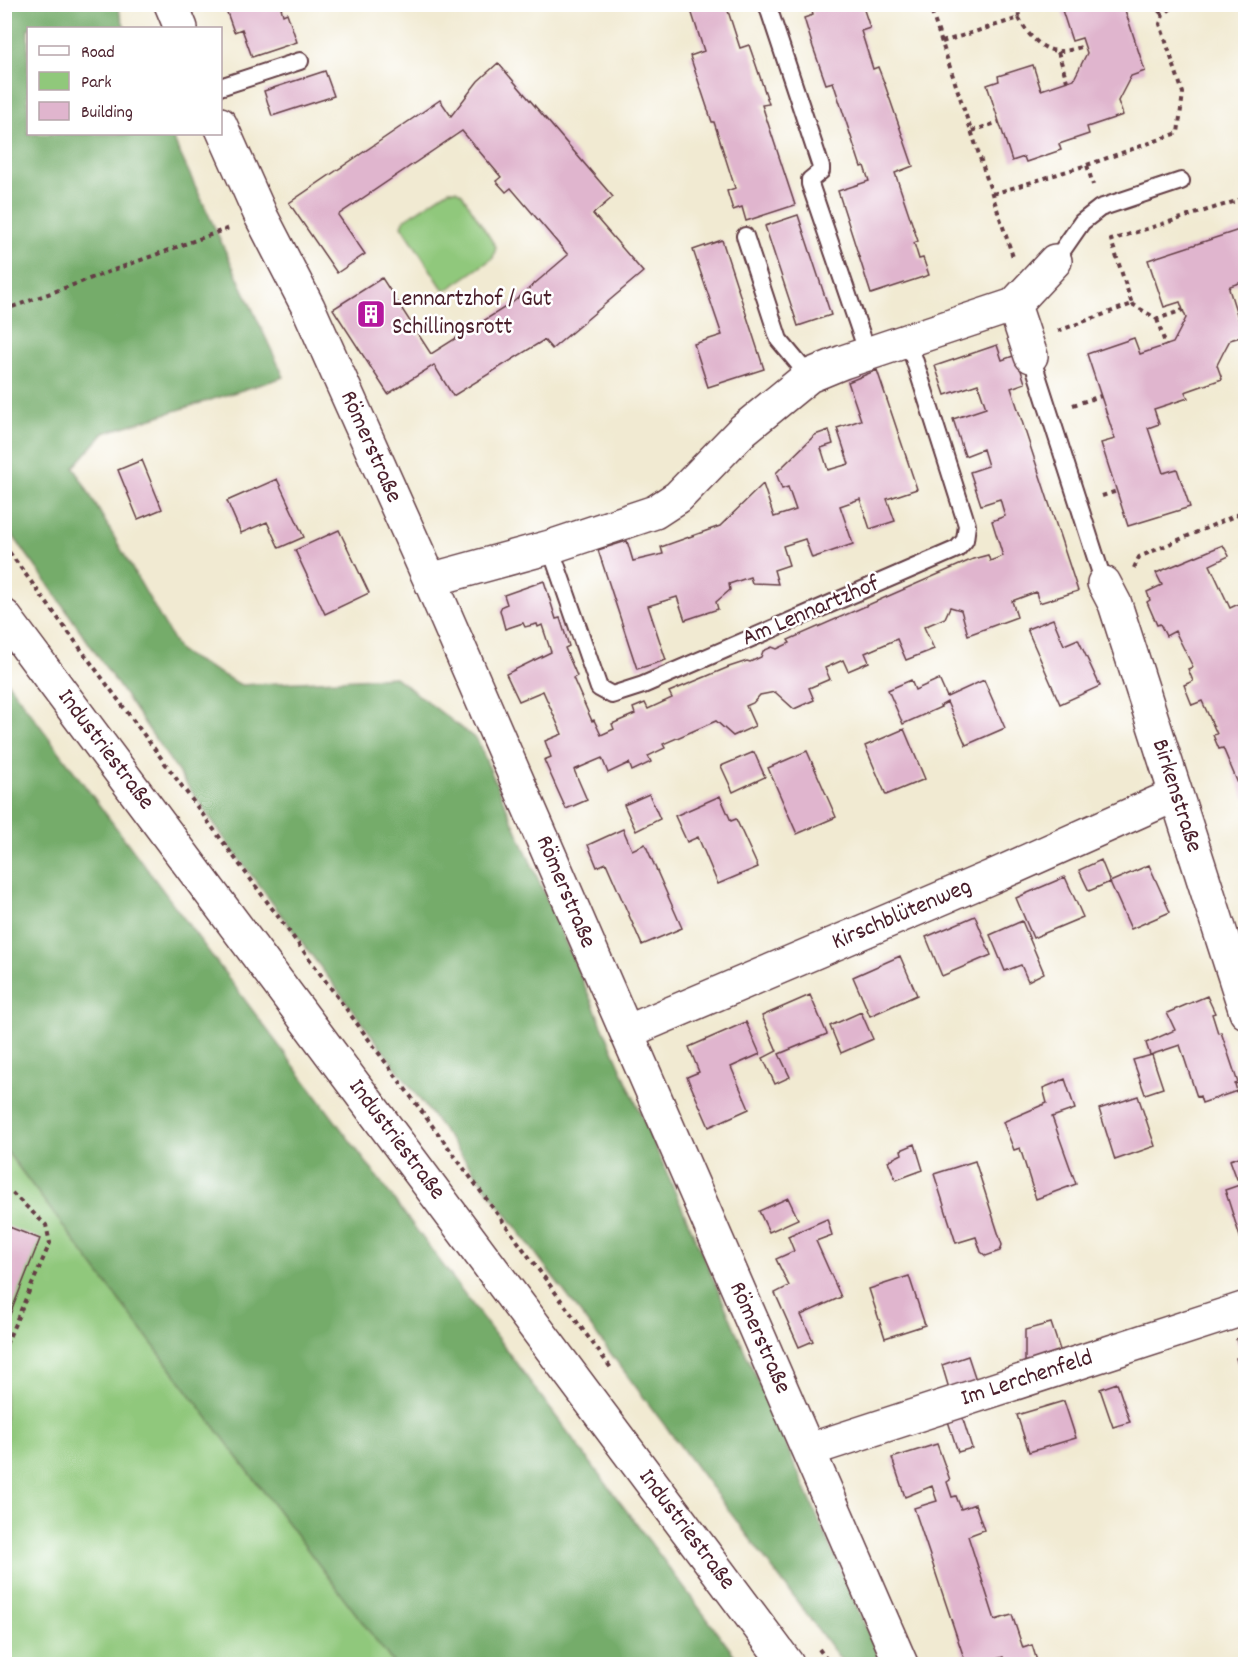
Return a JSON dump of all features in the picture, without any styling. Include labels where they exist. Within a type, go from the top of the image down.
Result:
[{"type":"street","points":[[171,4],[181,27]]},
{"type":"street","name":"Römerstraße","points":[[222,128],[261,216],[308,308],[430,580],[901,1665]]},
{"type":"street","points":[[430,580],[550,547],[655,512],[678,497],[743,430],[809,376],[1019,300],[1055,261]]},
{"type":"street","points":[[1019,300],[1029,349]]},
{"type":"street","name":"Birkenstraße","points":[[1110,593],[1245,1012]]},
{"type":"street","name":"Industriestraße","points":[[4,616],[786,1665]]},
{"type":"street","name":"Kirschblütenweg","points":[[627,1032],[996,875],[1175,795]]},
{"type":"street","name":"Im Lerchenfeld","points":[[809,1450],[1245,1308]]},
{"type":"lane","points":[[769,10],[821,167],[821,171],[810,180],[810,184],[868,354]]},
{"type":"lane","points":[[222,86],[300,61]]},
{"type":"lane","points":[[1055,261],[1082,222],[1100,208],[1181,181]]},
{"type":"lane","points":[[745,236],[779,339],[809,376]]},
{"type":"lane","name":"Am Lennartzhof","points":[[550,547],[599,688],[612,695],[643,685],[957,549],[965,540],[967,525],[908,340]]},
{"type":"lane","points":[[1029,349],[1110,593]]},
{"type":"path","points":[[929,4],[993,194],[1019,300]]},
{"type":"path","points":[[1018,4],[1019,18],[1030,36],[1058,52],[1084,46]]},
{"type":"path","points":[[1152,4],[1163,15]]},
{"type":"path","points":[[993,194],[1087,165],[1178,133],[1183,93],[1160,24],[1163,15],[1177,4]]},
{"type":"path","points":[[942,42],[1019,18]]},
{"type":"path","points":[[1058,52],[1067,81]]},
{"type":"path","points":[[972,131],[999,122]]},
{"type":"path","points":[[1087,165],[1132,304],[1157,319],[1166,346]]},
{"type":"path","points":[[1111,240],[1245,198]]},
{"type":"path","points":[[4,310],[261,216]]},
{"type":"path","points":[[1029,349],[1132,304]]},
{"type":"path","points":[[1157,319],[1183,310]]},
{"type":"path","points":[[1110,593],[1139,557],[1245,511]]},
{"type":"path","points":[[4,545],[617,1375]]},
{"type":"path","points":[[4,1189],[46,1225],[50,1243],[4,1349]]},
{"type":"path","points":[[816,1645],[830,1665]]},
{"type":"green space","points":[[5,4],[117,5],[125,27],[27,27],[27,135],[171,135],[284,377],[104,433],[74,467],[180,652],[241,685],[395,677],[477,740],[882,1664],[844,1664],[228,844],[5,525]]},
{"type":"green space","points":[[449,190],[456,190],[462,194],[496,247],[493,258],[448,289],[443,289],[402,226],[405,219]]},
{"type":"green space","points":[[5,679],[741,1664],[394,1664],[5,1149]]},
{"type":"green space","points":[[5,1149],[394,1664],[5,1664]]},
{"type":"building","points":[[224,4],[280,4],[283,15],[287,13],[297,42],[252,57],[242,29],[234,32]]},
{"type":"building","points":[[689,4],[742,4],[742,7],[728,11],[740,48],[749,45],[756,65],[769,104],[762,105],[795,205],[746,221],[742,207],[733,210],[727,191],[735,188],[690,56],[704,51]]},
{"type":"building","points":[[810,4],[862,4],[870,28],[861,31],[873,69],[878,67],[885,85],[913,166],[895,173],[918,241],[914,243],[919,259],[923,258],[929,275],[871,294],[838,191],[869,181],[864,166],[861,167],[833,82],[826,84],[813,47],[804,18],[813,15]]},
{"type":"building","points":[[1060,4],[1123,4],[1145,71],[1131,76],[1118,101],[1123,115],[1087,127],[1089,134],[1059,144],[1061,150],[1026,162],[1024,157],[1012,161],[987,85],[999,81],[998,76],[1033,65],[1041,90],[1074,79],[1087,53],[1082,38],[1072,41]]},
{"type":"building","points":[[498,63],[613,197],[593,214],[643,272],[552,349],[544,340],[453,396],[434,365],[388,394],[333,309],[382,278],[431,354],[512,303],[568,255],[511,188],[506,192],[496,181],[501,177],[462,131],[338,215],[365,254],[337,273],[289,203],[440,100],[451,116],[478,81]]},
{"type":"building","points":[[325,71],[334,96],[272,116],[264,91]]},
{"type":"building","points":[[798,215],[831,315],[798,326],[765,226]]},
{"type":"building","points":[[1245,228],[1245,281],[1230,286],[1229,289],[1244,336],[1230,340],[1223,353],[1217,365],[1222,379],[1185,392],[1188,398],[1154,409],[1159,424],[1148,428],[1163,473],[1177,469],[1190,507],[1128,526],[1101,443],[1115,439],[1087,354],[1134,338],[1140,354],[1173,343],[1186,318],[1180,302],[1164,307],[1148,260]]},
{"type":"building","points":[[722,240],[764,369],[708,387],[694,344],[722,335],[693,250]]},
{"type":"building","points":[[997,345],[1002,360],[1016,355],[1025,383],[1011,388],[1078,591],[1039,603],[1036,592],[1012,601],[1017,617],[968,635],[961,610],[950,607],[945,618],[924,627],[934,649],[906,660],[897,639],[865,653],[869,662],[848,671],[843,660],[825,668],[830,679],[809,688],[814,700],[794,709],[775,692],[760,695],[753,703],[746,706],[755,726],[733,736],[716,721],[663,744],[665,748],[648,756],[651,762],[632,771],[629,763],[608,773],[602,758],[574,770],[587,800],[566,809],[544,760],[551,757],[545,741],[562,734],[543,691],[519,701],[506,674],[551,652],[542,625],[525,627],[523,623],[505,629],[500,610],[507,604],[504,595],[544,581],[556,619],[560,618],[569,646],[565,648],[577,676],[573,678],[592,721],[594,720],[601,735],[614,729],[612,724],[635,714],[633,708],[645,703],[648,709],[672,698],[669,692],[729,667],[750,662],[761,657],[763,651],[772,647],[777,649],[790,643],[788,640],[973,559],[988,555],[990,561],[1003,556],[992,521],[1005,516],[1000,499],[981,505],[970,472],[988,466],[983,449],[965,456],[953,419],[986,408],[978,384],[945,395],[935,366]]},
{"type":"building","points":[[877,370],[917,489],[887,499],[895,521],[870,529],[860,499],[840,506],[853,544],[812,558],[805,539],[783,546],[789,565],[774,570],[778,584],[752,583],[750,577],[729,584],[730,590],[716,602],[718,609],[685,620],[677,597],[648,606],[666,660],[637,669],[598,550],[627,541],[633,561],[663,554],[661,547],[720,526],[763,484],[774,517],[796,510],[788,487],[782,489],[776,473],[815,435],[829,430],[833,444],[821,448],[828,470],[849,464],[837,428],[861,420],[848,382]]},
{"type":"building","points":[[142,460],[162,509],[138,519],[118,470]]},
{"type":"building","points":[[277,479],[304,537],[279,548],[267,522],[241,533],[227,501]]},
{"type":"building","points":[[339,530],[369,593],[325,614],[295,550]]},
{"type":"building","points":[[1223,545],[1229,556],[1210,565],[1230,608],[1245,601],[1245,644],[1243,645],[1245,686],[1243,687],[1245,694],[1245,800],[1223,748],[1219,749],[1213,735],[1217,734],[1202,701],[1192,705],[1184,685],[1193,681],[1188,669],[1193,667],[1175,631],[1166,636],[1160,624],[1157,625],[1147,602],[1150,600],[1147,592],[1162,585],[1156,573]]},
{"type":"building","points":[[1053,619],[1064,645],[1078,639],[1100,686],[1060,704],[1027,629]]},
{"type":"building","points":[[939,679],[947,697],[984,680],[1005,728],[966,745],[947,702],[903,724],[888,690],[911,680],[915,690]]},
{"type":"building","points":[[904,729],[925,779],[886,795],[865,746]]},
{"type":"building","points":[[807,751],[836,817],[797,834],[768,768]]},
{"type":"building","points":[[754,752],[765,777],[733,792],[721,766]]},
{"type":"building","points":[[649,794],[660,819],[636,831],[624,805]]},
{"type":"building","points":[[720,796],[731,821],[736,819],[758,867],[718,884],[698,837],[687,842],[675,816]]},
{"type":"building","points":[[623,829],[632,850],[645,844],[682,928],[642,945],[606,863],[597,867],[588,845]]},
{"type":"building","points":[[1101,860],[1110,882],[1089,891],[1079,870]]},
{"type":"building","points":[[1149,865],[1170,912],[1131,929],[1110,882]]},
{"type":"building","points":[[1065,877],[1083,917],[1033,938],[1016,898]]},
{"type":"building","points":[[975,916],[991,955],[942,976],[926,937]]},
{"type":"building","points":[[1022,921],[1044,973],[1028,981],[1021,965],[1005,971],[990,935]]},
{"type":"building","points":[[900,956],[917,995],[870,1016],[853,977]]},
{"type":"building","points":[[810,995],[827,1034],[779,1054],[790,1077],[775,1084],[763,1058],[777,1051],[762,1016]]},
{"type":"building","points":[[1207,996],[1215,1013],[1212,1014],[1218,1033],[1221,1032],[1238,1083],[1235,1084],[1237,1091],[1202,1103],[1200,1096],[1197,1097],[1180,1045],[1150,1055],[1146,1043],[1175,1030],[1167,1013]]},
{"type":"building","points":[[861,1012],[873,1039],[841,1053],[830,1026]]},
{"type":"building","points":[[746,1022],[760,1054],[731,1067],[749,1109],[709,1127],[687,1077],[699,1072],[689,1047]]},
{"type":"building","points":[[1152,1055],[1163,1088],[1145,1094],[1133,1060]]},
{"type":"building","points":[[1065,1079],[1075,1109],[1052,1117],[1076,1184],[1036,1199],[1020,1148],[1014,1150],[1003,1122],[1047,1103],[1043,1088]]},
{"type":"building","points":[[1138,1096],[1155,1146],[1115,1160],[1099,1109]]},
{"type":"building","points":[[915,1144],[923,1170],[896,1180],[888,1161],[902,1154],[901,1150]]},
{"type":"building","points":[[1245,1155],[1245,1176],[1237,1179],[1230,1160]]},
{"type":"building","points":[[975,1161],[1002,1245],[1000,1251],[986,1256],[981,1252],[976,1237],[956,1243],[934,1174]]},
{"type":"building","points":[[1245,1183],[1245,1238],[1241,1240],[1225,1190]]},
{"type":"building","points":[[788,1198],[798,1219],[769,1232],[759,1211]]},
{"type":"building","points":[[827,1219],[832,1235],[816,1241],[841,1297],[801,1315],[813,1341],[799,1347],[775,1293],[789,1286],[776,1259],[794,1251],[788,1236]]},
{"type":"building","points":[[4,1225],[40,1239],[5,1327],[4,1327]]},
{"type":"building","points":[[909,1276],[925,1325],[885,1338],[869,1289]]},
{"type":"building","points":[[1051,1323],[1062,1356],[1025,1367],[1025,1330]]},
{"type":"building","points":[[1245,1336],[1245,1374],[1241,1375],[1236,1358],[1242,1356],[1236,1339]]},
{"type":"building","points":[[968,1356],[977,1383],[950,1392],[942,1365]]},
{"type":"building","points":[[1117,1383],[1130,1422],[1113,1427],[1100,1389]]},
{"type":"building","points":[[1064,1401],[1076,1438],[1029,1452],[1017,1415]]},
{"type":"building","points":[[961,1413],[972,1448],[958,1452],[947,1418]]},
{"type":"building","points":[[937,1444],[950,1480],[947,1482],[952,1497],[956,1496],[961,1509],[975,1504],[984,1530],[968,1536],[995,1620],[1012,1615],[1023,1648],[1032,1645],[1038,1664],[1005,1664],[1003,1657],[980,1664],[966,1664],[914,1508],[937,1501],[932,1486],[905,1497],[892,1458]]},
{"type":"place","name":"Lennartzhof / Gut Schillingsrott","points":[[371,314]]}]
